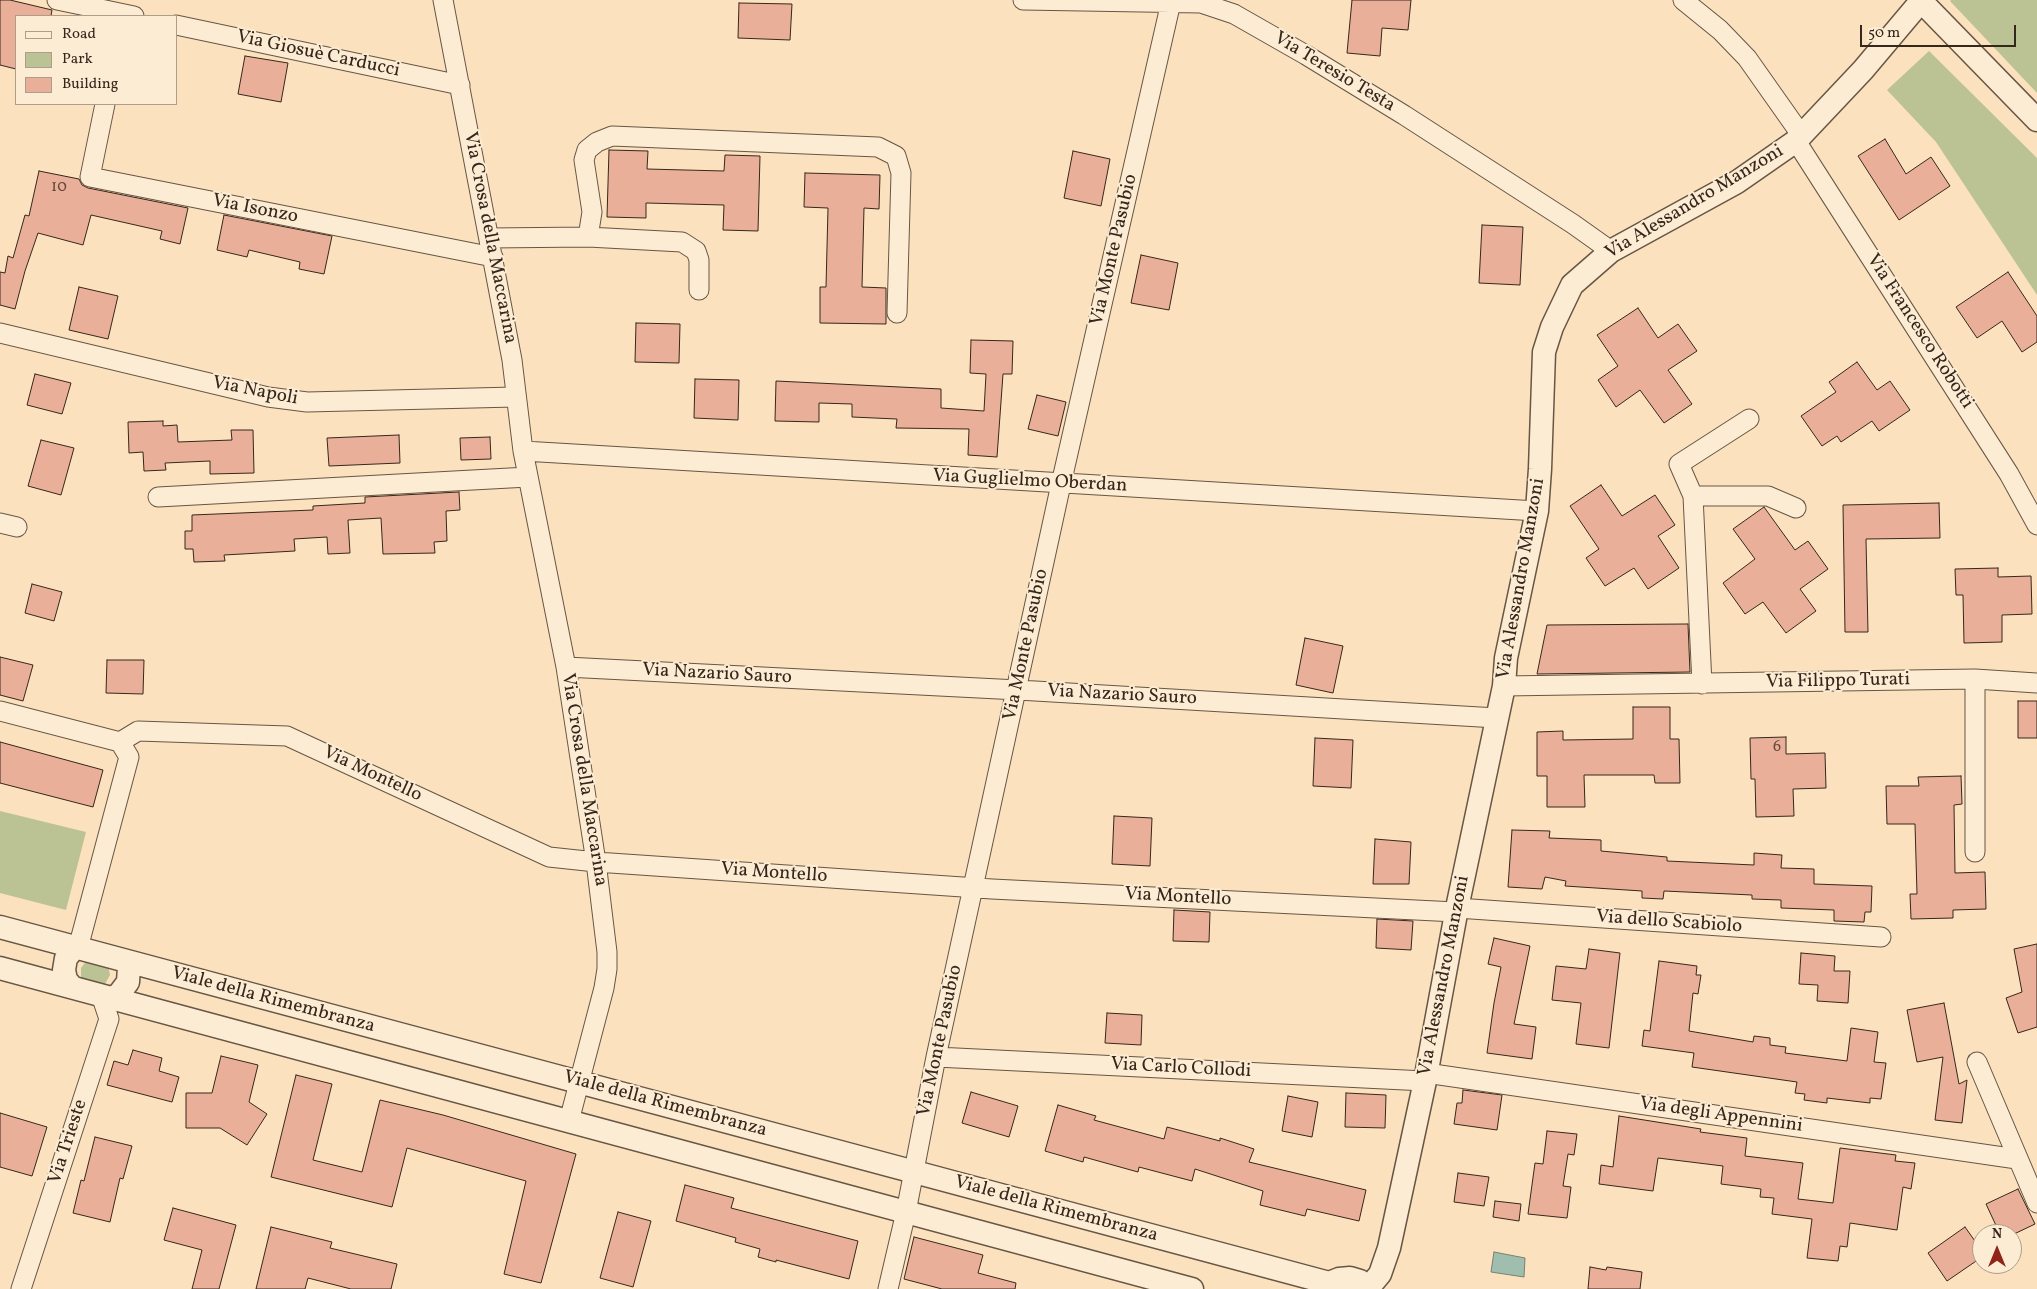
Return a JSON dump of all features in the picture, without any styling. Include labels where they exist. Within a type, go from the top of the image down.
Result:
[{"type":"street","points":[[56,0],[123,15]]},
{"type":"street","name":"Via Crosa della Maccarina","points":[[443,0],[512,360],[523,452],[566,667],[596,862],[607,969],[604,988],[569,1121]]},
{"type":"street","name":"Via Teresio Testa","points":[[1024,0],[1201,3],[1234,14],[1306,55],[1412,120],[1573,224],[1611,251]]},
{"type":"street","name":"Via Francesco Robotti","points":[[1682,0],[1720,30],[1746,58],[2010,474],[2037,524]]},
{"type":"street","points":[[1922,1],[2037,120]]},
{"type":"street","name":"Via Alessandro Manzoni","points":[[1370,1288],[1380,1274],[1390,1248],[1425,1077],[1456,910],[1498,718],[1504,686],[1506,658],[1537,511],[1544,352],[1552,327],[1572,285],[1611,251],[1737,182],[1799,139],[1863,70],[1922,1]]},
{"type":"street","name":"Via Monte Pasubio","points":[[888,1289],[906,1212],[936,1057],[1018,690],[1061,484],[1172,2]]},
{"type":"street","name":"Via Giosuè Carducci","points":[[178,25],[460,85]]},
{"type":"street","name":"Via Isonzo","points":[[105,105],[90,177],[493,257]]},
{"type":"street","points":[[588,237],[592,212],[584,160],[587,150],[597,142],[612,136],[878,147],[896,156],[901,172],[897,313]]},
{"type":"street","points":[[489,238],[588,237],[682,242],[696,251],[698,260],[698,290]]},
{"type":"street","name":"Via Napoli","points":[[0,333],[268,397],[307,402],[515,397]]},
{"type":"street","points":[[1702,684],[1693,496],[1679,464],[1749,419]]},
{"type":"street","name":"Via Guglielmo Oberdan","points":[[523,452],[1537,511]]},
{"type":"street","points":[[158,497],[528,477]]},
{"type":"street","points":[[1693,496],[1768,496],[1796,508]]},
{"type":"street","name":"Via Nazario Sauro","points":[[566,667],[1018,690],[1498,718]]},
{"type":"street","points":[[1975,679],[1975,852]]},
{"type":"street","name":"Via Filippo Turati","points":[[1504,686],[1975,679],[2037,683]]},
{"type":"street","points":[[0,711],[120,742],[129,757],[76,948],[66,958],[64,970],[66,980],[72,987]]},
{"type":"street","name":"Via Montello","points":[[120,742],[138,731],[287,736],[549,857],[596,862],[974,888],[1456,910]]},
{"type":"street","name":"Via dello Scabiolo","points":[[1456,910],[1881,937]]},
{"type":"street","name":"Viale della Rimembranza","points":[[0,927],[914,1172],[1326,1286]]},
{"type":"street","points":[[106,996],[119,994],[128,982],[129,967],[126,961]]},
{"type":"street","name":"Viale della Rimembranza","points":[[0,968],[1192,1289]]},
{"type":"street","name":"Via Trieste","points":[[22,1289],[109,1019],[106,996]]},
{"type":"street","name":"Via Carlo Collodi","points":[[936,1057],[1425,1077]]},
{"type":"street","points":[[1977,1062],[2037,1203]]},
{"type":"street","name":"Via degli Appennini","points":[[1425,1077],[2017,1159]]},
{"type":"street","points":[[1326,1286],[1339,1279],[1350,1278],[1360,1281],[1370,1288]]},
{"type":"green space","points":[[2037,0],[2037,93],[1950,1]]},
{"type":"green space","points":[[1929,51],[2037,158],[2037,295],[1936,142],[1887,90]]},
{"type":"green space","points":[[0,811],[86,832],[66,910],[0,893]]},
{"type":"green space","points":[[87,960],[108,965],[110,975],[105,984],[100,986],[83,981],[81,968]]},
{"type":"shaded area","points":[[1494,1252],[1525,1258],[1524,1277],[1491,1272]]},
{"type":"building","points":[[0,0],[10,0],[52,10],[51,15],[15,15],[15,69],[0,65]]},
{"type":"building","points":[[1352,0],[1411,0],[1408,30],[1382,28],[1380,56],[1347,53]]},
{"type":"building","points":[[739,3],[792,4],[790,40],[738,38]]},
{"type":"building","points":[[245,56],[288,63],[281,102],[238,94]]},
{"type":"building","points":[[1885,139],[1906,174],[1931,157],[1950,186],[1899,220],[1858,156]]},
{"type":"building","points":[[609,150],[648,151],[647,169],[724,171],[725,155],[760,156],[758,231],[723,230],[724,205],[646,203],[646,218],[607,217]]},
{"type":"building","points":[[1073,151],[1110,159],[1101,206],[1064,198]]},
{"type":"building","points":[[39,171],[79,179],[82,185],[88,188],[188,208],[180,244],[160,239],[162,231],[91,215],[83,245],[38,233],[15,309],[0,305],[0,272],[5,273],[8,256],[13,258],[25,215],[29,216]]},
{"type":"building","points":[[805,173],[880,175],[879,209],[864,208],[862,287],[886,288],[886,324],[820,323],[820,287],[826,287],[828,208],[804,207]]},
{"type":"building","points":[[224,215],[332,236],[324,274],[299,269],[300,262],[249,250],[247,257],[217,250]]},
{"type":"building","points":[[1482,225],[1523,227],[1520,285],[1479,283]]},
{"type":"building","points":[[1141,255],[1178,263],[1169,310],[1131,303]]},
{"type":"building","points":[[2008,272],[2037,316],[2037,342],[2022,352],[2002,321],[1977,338],[1956,307]]},
{"type":"building","points":[[79,287],[118,296],[108,339],[69,330]]},
{"type":"building","points":[[1638,308],[1658,338],[1678,324],[1697,351],[1668,370],[1692,404],[1664,423],[1640,390],[1616,407],[1598,380],[1618,366],[1597,335]]},
{"type":"building","points":[[636,323],[680,324],[679,363],[635,362]]},
{"type":"building","points":[[971,340],[1013,341],[1012,374],[1003,374],[997,457],[968,455],[969,429],[896,428],[897,419],[852,417],[852,404],[819,403],[819,422],[775,421],[776,381],[941,389],[941,408],[984,411],[986,374],[970,373]]},
{"type":"building","points":[[1857,362],[1877,390],[1890,381],[1910,410],[1879,431],[1872,421],[1841,442],[1837,436],[1822,446],[1801,416],[1836,392],[1829,382]]},
{"type":"building","points":[[35,374],[71,383],[62,414],[27,405]]},
{"type":"building","points":[[695,379],[739,380],[738,420],[694,418]]},
{"type":"building","points":[[1037,395],[1066,402],[1058,436],[1028,429]]},
{"type":"building","points":[[163,421],[163,426],[177,425],[178,442],[232,440],[231,430],[253,430],[254,473],[210,474],[210,461],[165,463],[166,470],[144,471],[143,452],[129,453],[128,422]]},
{"type":"building","points":[[399,435],[400,463],[329,466],[327,438]]},
{"type":"building","points":[[490,437],[491,459],[461,460],[460,438]]},
{"type":"building","points":[[41,440],[74,448],[61,495],[28,486]]},
{"type":"building","points":[[1601,485],[1622,516],[1655,495],[1675,525],[1658,536],[1679,568],[1648,589],[1634,568],[1605,586],[1586,558],[1599,549],[1570,506]]},
{"type":"building","points":[[459,492],[460,510],[446,511],[447,541],[434,542],[435,553],[383,554],[381,518],[348,520],[350,553],[328,554],[327,537],[294,539],[295,551],[224,555],[225,561],[194,562],[193,549],[185,549],[185,531],[192,531],[192,515],[313,510],[313,506],[365,503],[365,497]]},
{"type":"building","points":[[1939,503],[1940,538],[1866,539],[1868,632],[1845,632],[1843,505]]},
{"type":"building","points":[[1764,507],[1795,550],[1808,541],[1828,569],[1800,589],[1816,611],[1786,633],[1763,602],[1745,614],[1723,583],[1755,559],[1733,529]]},
{"type":"building","points":[[1998,568],[1998,577],[2031,576],[2032,614],[2002,615],[2002,642],[1964,643],[1963,595],[1956,595],[1955,569]]},
{"type":"building","points":[[32,584],[62,592],[54,621],[25,613]]},
{"type":"building","points":[[1688,624],[1690,672],[1537,674],[1547,625]]},
{"type":"building","points":[[1305,638],[1343,646],[1333,693],[1296,685]]},
{"type":"building","points":[[0,657],[33,665],[23,701],[0,695]]},
{"type":"building","points":[[107,660],[144,660],[143,694],[106,693]]},
{"type":"building","points":[[2018,701],[2037,701],[2037,738],[2018,738]]},
{"type":"building","points":[[1633,707],[1670,707],[1670,739],[1679,739],[1680,783],[1655,783],[1654,775],[1584,775],[1585,807],[1547,807],[1547,776],[1537,776],[1537,732],[1563,731],[1563,740],[1633,739]]},
{"type":"building","points":[[1786,737],[1786,754],[1825,753],[1826,788],[1793,789],[1794,816],[1756,817],[1755,779],[1751,779],[1750,738]]},
{"type":"building","points":[[1315,738],[1353,740],[1351,788],[1313,786]]},
{"type":"building","points":[[0,742],[103,770],[93,807],[0,783]]},
{"type":"building","points":[[1961,776],[1962,804],[1954,805],[1955,873],[1985,872],[1986,909],[1953,910],[1953,918],[1911,919],[1910,894],[1917,894],[1915,824],[1887,824],[1886,786],[1919,786],[1918,777]]},
{"type":"building","points":[[1114,816],[1152,818],[1150,866],[1112,864]]},
{"type":"building","points":[[1512,830],[1550,831],[1549,838],[1601,840],[1601,851],[1667,857],[1667,861],[1754,865],[1754,853],[1782,855],[1781,868],[1814,869],[1814,884],[1872,886],[1871,912],[1865,912],[1864,922],[1834,921],[1834,910],[1781,908],[1781,900],[1752,899],[1752,895],[1664,891],[1663,899],[1642,898],[1642,891],[1565,886],[1566,881],[1545,877],[1542,889],[1508,887]]},
{"type":"building","points":[[1375,839],[1411,842],[1409,884],[1373,884]]},
{"type":"building","points":[[1174,910],[1210,912],[1209,942],[1173,941]]},
{"type":"building","points":[[1377,919],[1413,921],[1411,950],[1376,948]]},
{"type":"building","points":[[1494,938],[1530,946],[1514,1024],[1536,1027],[1532,1059],[1487,1053],[1501,967],[1488,964]]},
{"type":"building","points":[[2037,944],[2037,1027],[2018,1033],[2006,998],[2022,992],[2014,949]]},
{"type":"building","points":[[1589,949],[1620,953],[1609,1048],[1576,1044],[1581,1003],[1552,1000],[1556,966],[1586,969]]},
{"type":"building","points":[[1801,953],[1835,956],[1834,971],[1850,971],[1848,1003],[1817,1001],[1818,985],[1799,984]]},
{"type":"building","points":[[1659,961],[1697,966],[1696,975],[1701,975],[1698,994],[1693,993],[1689,1031],[1753,1042],[1754,1036],[1770,1038],[1770,1045],[1786,1047],[1785,1053],[1847,1061],[1851,1028],[1878,1032],[1874,1062],[1886,1063],[1881,1099],[1870,1098],[1870,1103],[1827,1098],[1827,1103],[1804,1100],[1805,1094],[1795,1093],[1797,1082],[1692,1067],[1694,1053],[1642,1046],[1644,1030],[1650,1031]]},
{"type":"building","points":[[1944,1003],[1959,1084],[1967,1080],[1962,1123],[1935,1120],[1943,1057],[1917,1062],[1907,1010]]},
{"type":"building","points":[[1107,1013],[1142,1015],[1141,1045],[1105,1043]]},
{"type":"building","points":[[133,1050],[162,1058],[159,1071],[179,1077],[172,1102],[107,1085],[114,1061],[128,1065]]},
{"type":"building","points":[[221,1056],[258,1065],[249,1102],[267,1114],[247,1145],[220,1128],[186,1128],[186,1093],[212,1093]]},
{"type":"building","points":[[296,1075],[332,1084],[313,1160],[362,1172],[380,1100],[443,1115],[576,1154],[541,1283],[504,1274],[526,1181],[407,1148],[392,1207],[271,1177]]},
{"type":"building","points":[[1463,1090],[1502,1095],[1497,1130],[1454,1124],[1457,1103],[1462,1103]]},
{"type":"building","points":[[971,1092],[1018,1106],[1009,1137],[962,1123]]},
{"type":"building","points":[[1346,1093],[1386,1095],[1385,1128],[1345,1127]]},
{"type":"building","points":[[1288,1096],[1318,1102],[1312,1137],[1282,1131]]},
{"type":"building","points":[[1058,1105],[1096,1116],[1094,1120],[1164,1139],[1167,1127],[1220,1141],[1220,1138],[1254,1149],[1249,1162],[1366,1190],[1359,1221],[1307,1209],[1305,1216],[1260,1205],[1263,1191],[1195,1169],[1192,1181],[1139,1167],[1138,1172],[1084,1157],[1083,1162],[1045,1151]]},
{"type":"building","points":[[0,1113],[47,1127],[32,1176],[0,1167]]},
{"type":"building","points":[[1619,1116],[1701,1129],[1700,1132],[1747,1138],[1745,1156],[1803,1163],[1798,1199],[1833,1203],[1840,1148],[1896,1155],[1895,1161],[1915,1163],[1911,1189],[1903,1187],[1897,1230],[1850,1223],[1847,1247],[1840,1246],[1838,1261],[1807,1258],[1812,1219],[1772,1214],[1774,1198],[1760,1197],[1761,1189],[1721,1184],[1723,1166],[1658,1158],[1653,1191],[1599,1184],[1601,1165],[1613,1167]]},
{"type":"building","points":[[1547,1131],[1577,1134],[1574,1155],[1568,1154],[1563,1186],[1571,1187],[1567,1218],[1528,1214],[1535,1163],[1543,1164]]},
{"type":"building","points":[[95,1137],[132,1146],[123,1179],[120,1178],[110,1222],[73,1213],[81,1180],[84,1181]]},
{"type":"building","points":[[1458,1173],[1489,1177],[1484,1206],[1454,1202]]},
{"type":"building","points":[[685,1185],[734,1198],[731,1208],[858,1241],[849,1279],[758,1257],[760,1249],[735,1242],[736,1238],[676,1221]]},
{"type":"building","points":[[2018,1189],[2035,1224],[2022,1230],[2022,1224],[1995,1224],[1986,1204]]},
{"type":"building","points":[[1495,1201],[1521,1204],[1519,1221],[1493,1217]]},
{"type":"building","points":[[173,1208],[236,1225],[219,1289],[192,1289],[202,1250],[164,1240]]},
{"type":"building","points":[[618,1212],[651,1221],[633,1287],[600,1278]]},
{"type":"building","points":[[271,1227],[332,1242],[330,1248],[397,1264],[391,1289],[351,1289],[308,1278],[305,1289],[256,1289]]},
{"type":"building","points":[[1965,1227],[1972,1237],[1972,1264],[1947,1281],[1928,1253]]},
{"type":"building","points":[[914,1237],[983,1255],[978,1273],[1016,1283],[1015,1289],[942,1289],[904,1279]]},
{"type":"building","points":[[1590,1267],[1606,1270],[1607,1267],[1642,1272],[1640,1289],[1588,1289]]}]
